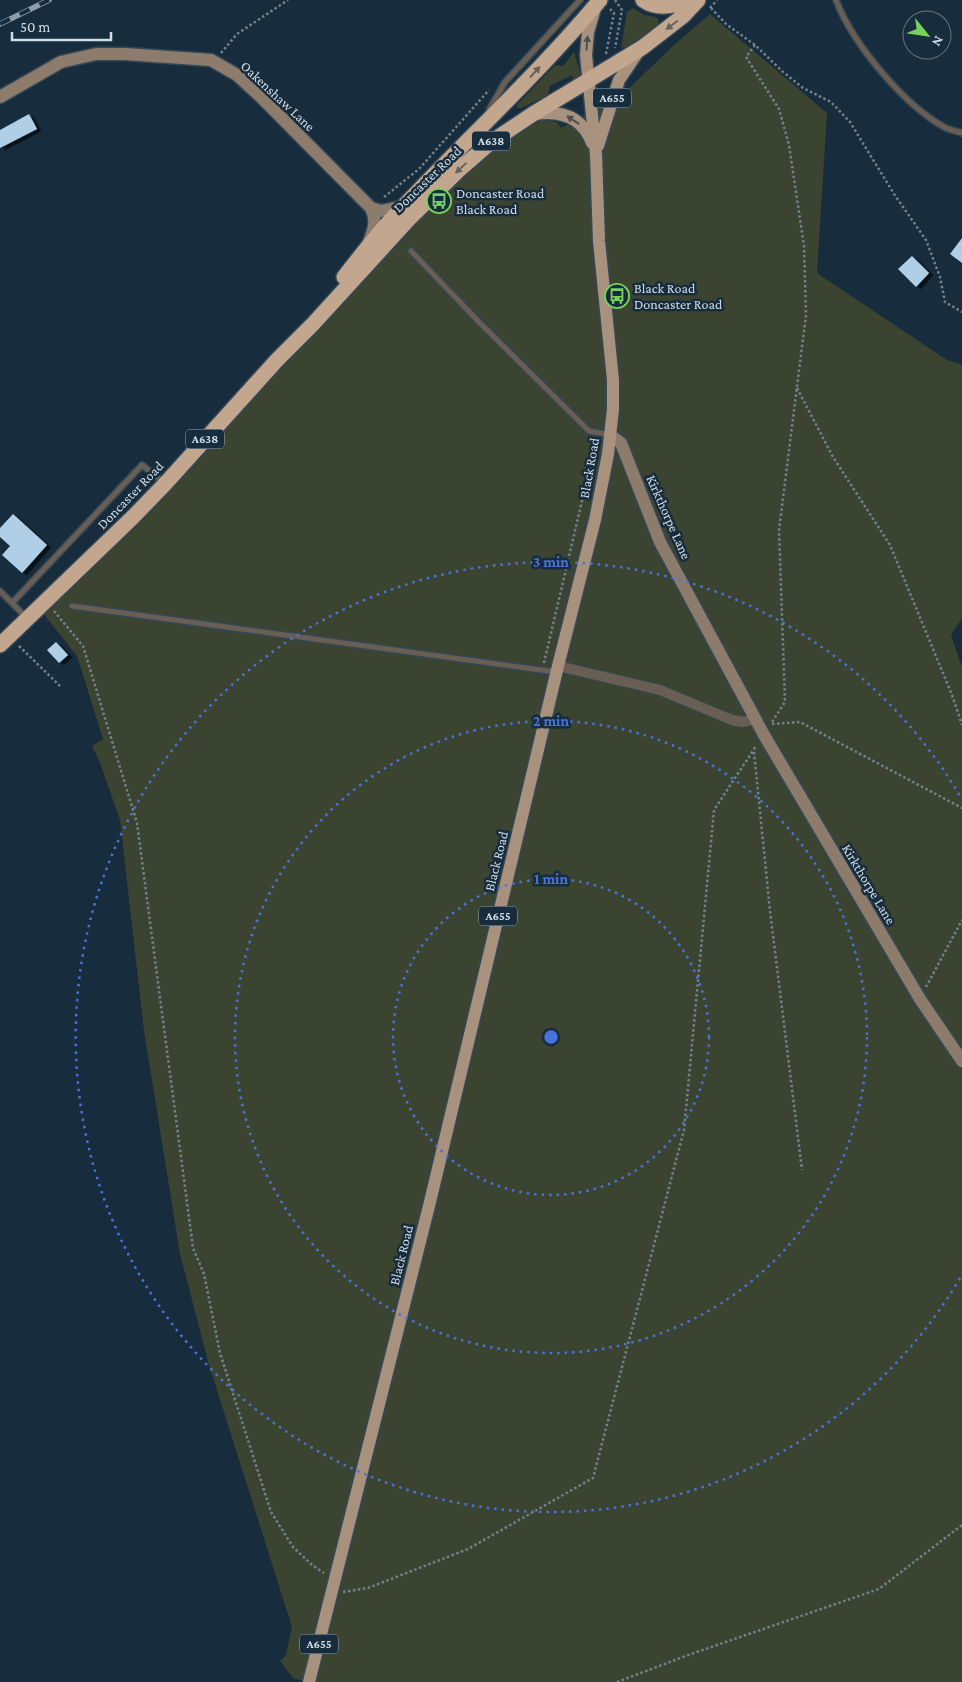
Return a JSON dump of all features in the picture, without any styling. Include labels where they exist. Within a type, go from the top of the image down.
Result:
[{"type":"highway","points":[[644,0],[661,7],[692,0]]},
{"type":"highway","name":"Doncaster Road","points":[[277,360],[367,249],[377,218],[407,213],[491,142],[532,114],[643,47],[683,16],[698,0]]},
{"type":"highway","name":"Doncaster Road","points":[[5,641],[165,484],[277,360],[313,324],[479,128],[502,107],[603,2]]},
{"type":"main road","name":"Black Road","points":[[309,1682],[428,1212],[558,669],[596,520],[604,434],[613,380],[599,241],[596,155],[586,55],[588,32],[603,2]]},
{"type":"main road","name":"Black Road","points":[[596,155],[619,80],[643,47]]},
{"type":"main road","name":"Black Road","points":[[532,114],[560,112],[578,122],[589,137],[596,155]]},
{"type":"street","name":"Oakenshaw Lane","points":[[0,97],[61,62],[96,54],[211,60],[237,75],[260,96],[377,218]]},
{"type":"street","points":[[377,218],[386,210],[407,213]]},
{"type":"street","name":"Kirkthorpe Lane","points":[[604,434],[621,443],[660,542],[764,734],[920,999],[962,1062]]},
{"type":"street","points":[[558,669],[660,690],[732,720],[742,722],[756,719]]},
{"type":"lane","points":[[479,128],[504,82],[580,0]]},
{"type":"lane","points":[[836,0],[843,16],[870,59],[906,99],[944,127],[962,134]]},
{"type":"lane","points":[[411,251],[479,322],[590,431],[604,434]]},
{"type":"lane","points":[[12,603],[142,465],[165,484]]},
{"type":"lane","points":[[0,591],[28,618]]},
{"type":"lane","points":[[72,606],[542,670],[558,669]]},
{"type":"path","points":[[214,62],[237,34],[288,0]]},
{"type":"path","points":[[717,0],[711,8],[726,24],[755,45],[803,88],[831,102],[850,122],[894,194],[926,240],[940,277],[945,302],[962,312]]},
{"type":"path","points":[[603,2],[622,10],[615,51],[615,64],[604,61],[614,13],[603,2]]},
{"type":"path","points":[[755,45],[746,57],[778,109],[789,145],[804,246],[806,315],[779,530],[785,702],[770,724],[800,722],[962,808]]},
{"type":"path","points":[[377,218],[490,89]]},
{"type":"path","points":[[796,387],[834,457],[890,545],[952,694],[962,725]]},
{"type":"path","points":[[542,670],[604,434]]},
{"type":"path","points":[[51,607],[83,646],[137,824],[193,1248],[204,1274],[220,1353],[271,1512],[293,1546],[312,1564],[336,1580]]},
{"type":"path","points":[[5,641],[60,686]]},
{"type":"path","points":[[332,1594],[368,1588],[468,1549],[593,1478],[684,1130],[714,810],[764,734]]},
{"type":"path","points":[[754,750],[770,911],[802,1170]]},
{"type":"path","points":[[920,999],[962,920]]},
{"type":"path","points":[[617,1682],[690,1654],[879,1589],[962,1525]]},
{"type":"green space","points":[[633,8],[644,15],[656,17],[659,20],[658,25],[630,46],[621,48],[627,12]]},
{"type":"green space","points":[[710,14],[827,113],[817,273],[947,360],[962,365],[962,618],[951,635],[962,667],[962,1682],[306,1682],[293,1678],[280,1661],[286,1655],[292,1627],[209,1365],[180,1254],[144,1031],[120,820],[99,760],[92,746],[103,739],[77,656],[39,608],[395,235],[533,114],[542,120],[557,122],[561,128],[621,96],[674,45]]},
{"type":"green space","points":[[574,52],[582,79],[574,81],[572,75],[550,86],[548,95],[521,108],[517,108],[517,105],[555,65],[563,66]]},
{"type":"building","points":[[29,114],[37,129],[0,148],[0,130]]},
{"type":"building","points":[[962,238],[962,263],[950,254]]},
{"type":"building","points":[[912,256],[929,273],[916,287],[898,269]]},
{"type":"building","points":[[13,514],[47,545],[22,573],[2,555],[10,546],[0,537],[0,528]]},
{"type":"building","points":[[56,642],[68,655],[59,663],[47,650]]},
{"type":"railway","points":[[0,24],[49,0]]},
{"type":"place","name":"Doncaster Road Black Road","points":[[439,201]]},
{"type":"place","name":"Black Road Doncaster Road","points":[[617,296]]}]
